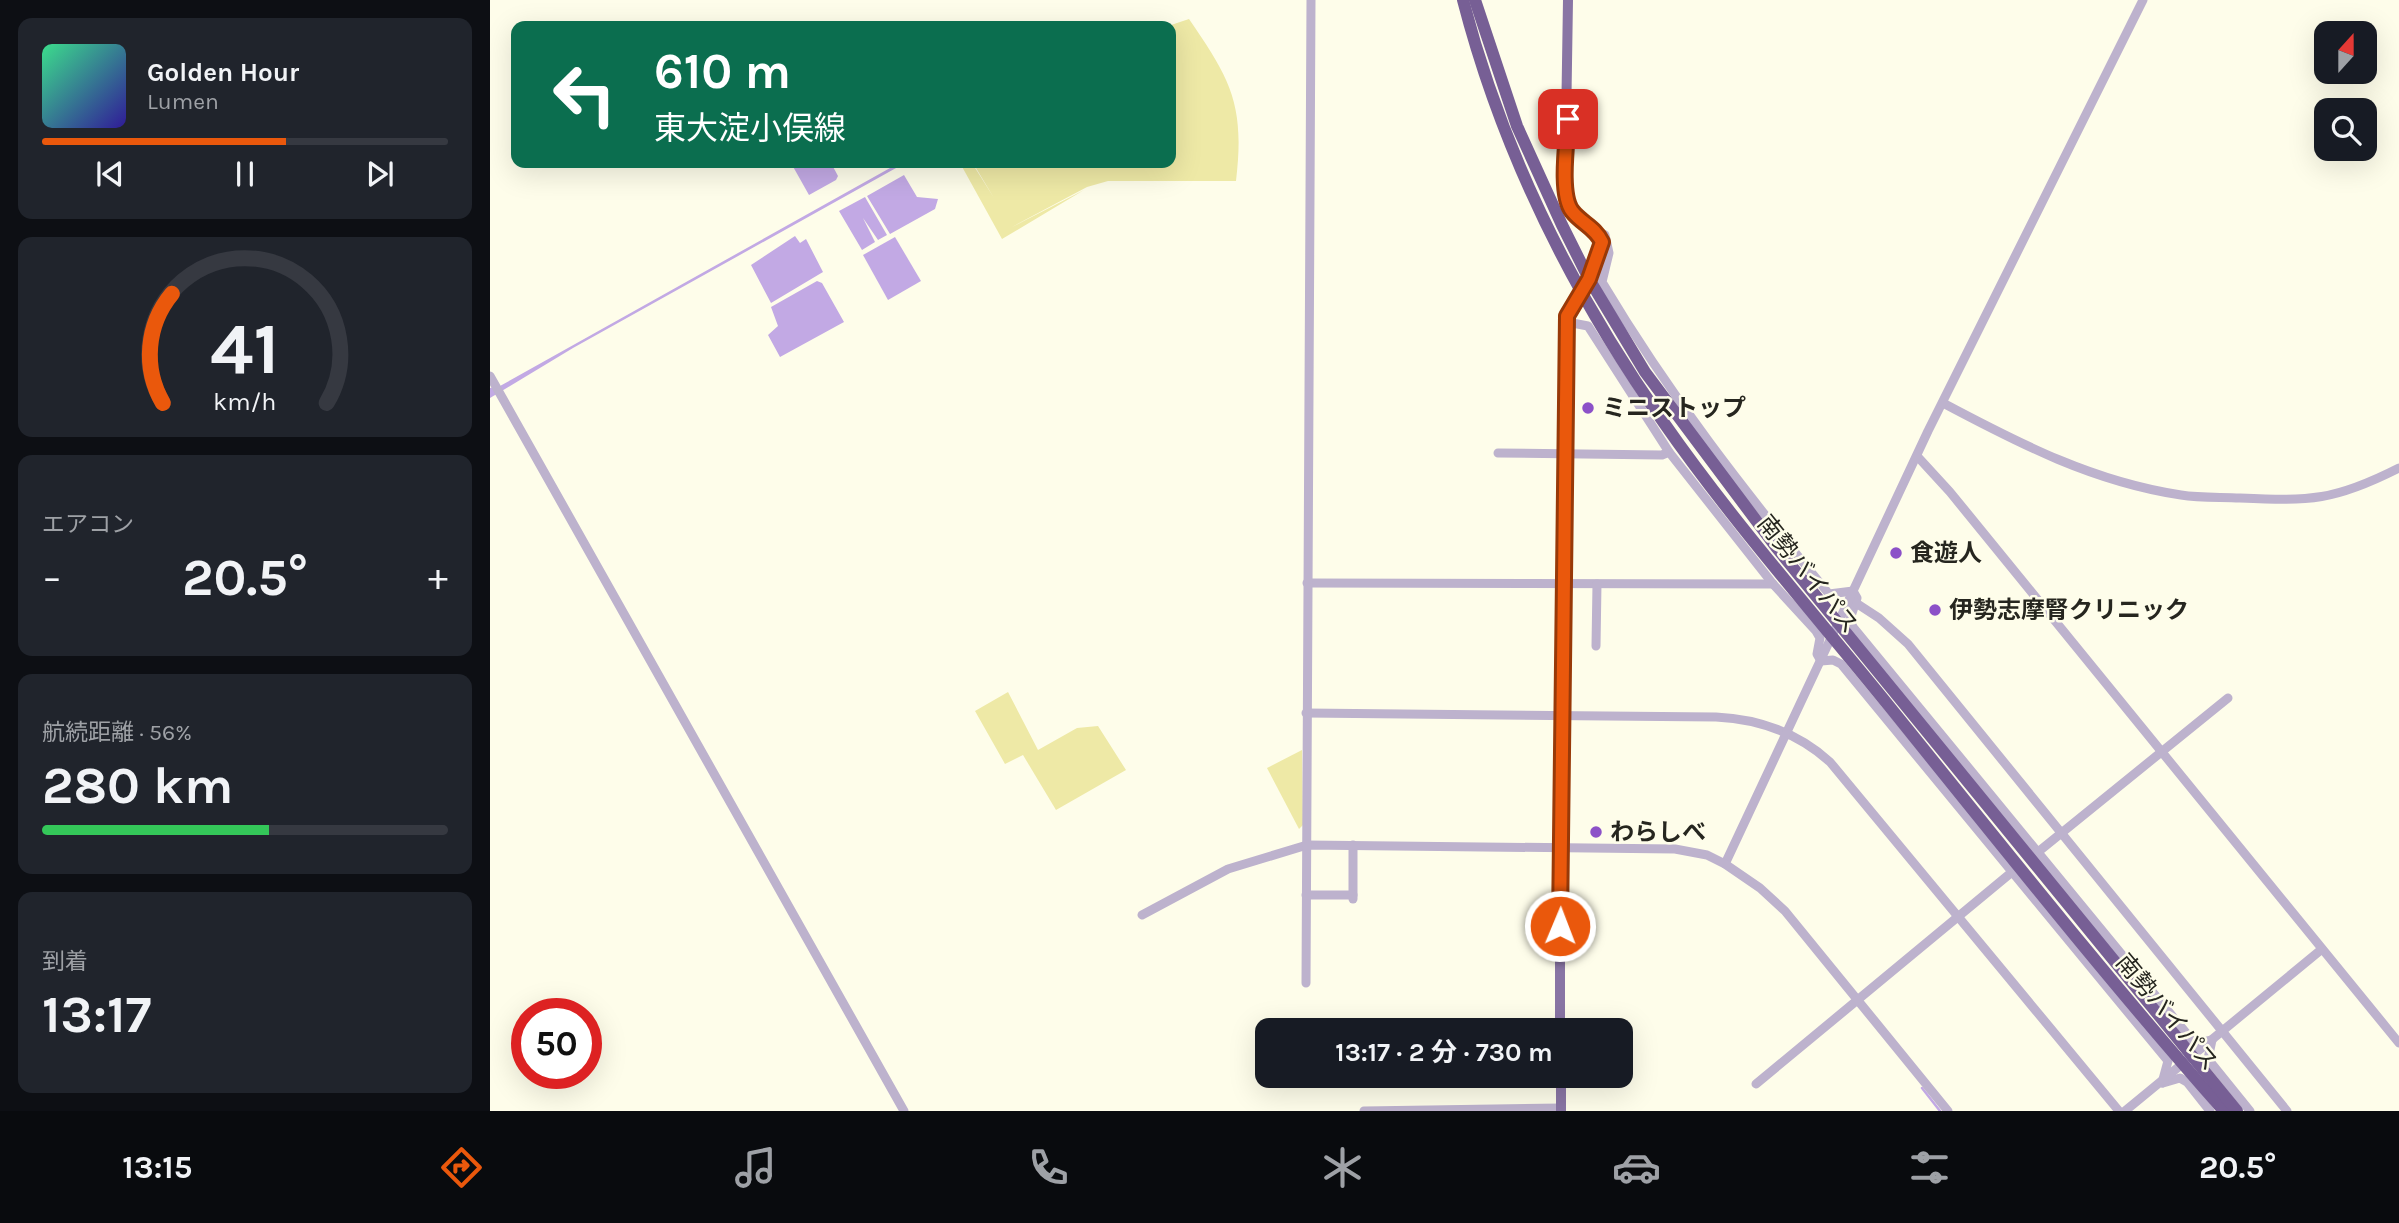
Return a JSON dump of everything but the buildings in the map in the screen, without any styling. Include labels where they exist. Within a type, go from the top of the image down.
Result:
[{"type":"highway","name":"南勢バイパス","points":[[1463,0],[1511,142],[1537,203],[1582,294],[1665,426],[1719,498],[2182,1064],[2224,1111]]},
{"type":"highway","name":"南勢バイパス","points":[[1475,0],[1517,126],[1589,279],[1645,372],[1676,416],[1838,623],[2237,1111]]},
{"type":"main road","points":[[1560,1018],[1560,715],[1567,322],[1569,312],[1582,294],[1602,249],[1598,232],[1573,212],[1565,190],[1568,0]]},
{"type":"main road","points":[[1561,1088],[1561,1110]]},
{"type":"street","points":[[1306,983],[1311,0]]},
{"type":"street","points":[[1725,864],[1917,456],[2143,0]]},
{"type":"street","points":[[1598,232],[1605,235],[1609,247],[1602,282],[1646,355],[1699,433],[1829,594],[1853,591]]},
{"type":"street","points":[[1567,322],[1588,326],[1669,452],[1773,584],[1816,631],[1820,638],[1817,658],[1821,662]]},
{"type":"street","points":[[492,379],[904,1111]]},
{"type":"street","points":[[1943,403],[2054,461],[2101,477],[2184,495],[2295,501],[2315,499],[2360,487],[2399,468]]},
{"type":"street","points":[[1498,453],[1669,452]]},
{"type":"street","points":[[1917,456],[2399,1042]]},
{"type":"street","points":[[1307,583],[1773,584]]},
{"type":"street","points":[[1596,646],[1597,584]]},
{"type":"street","points":[[1853,591],[1856,603],[1850,619],[1853,627],[2192,1040],[2198,1043],[2212,1040]]},
{"type":"street","points":[[1856,603],[1879,618],[1908,644],[2287,1111]]},
{"type":"street","points":[[1821,662],[1833,660],[1841,664],[2168,1062],[2162,1083]]},
{"type":"street","points":[[2038,852],[2228,698]]},
{"type":"street","points":[[1306,713],[1740,718],[1788,733],[1807,743],[1830,762],[2119,1111]]},
{"type":"street","points":[[1142,915],[1228,869],[1307,845],[1675,849],[1707,855],[1760,888],[1785,911],[1948,1111]]},
{"type":"street","points":[[1306,895],[1353,897],[1353,845]]},
{"type":"street","points":[[1756,1084],[2012,872]]},
{"type":"street","points":[[2125,1111],[2322,948]]},
{"type":"street","points":[[2212,1040],[2208,1059],[2250,1111]]},
{"type":"street","points":[[2162,1083],[2180,1079],[2188,1082],[2210,1111]]},
{"type":"street","points":[[1364,1111],[1561,1110]]},
{"type":"shaded area","points":[[1189,19],[1215,59],[1232,94],[1238,132],[1236,181],[1108,181],[1087,187],[1012,227],[1084,190],[1002,239],[963,168],[975,168],[994,198],[976,168],[1176,168],[1176,23]]},
{"type":"shaded area","points":[[794,168],[834,168],[838,176],[836,180],[809,195]]},
{"type":"shaded area","points":[[890,168],[896,168],[573,348],[490,398],[490,388],[500,386]]},
{"type":"shaded area","points":[[904,175],[917,197],[938,199],[935,209],[890,234],[867,196]]},
{"type":"shaded area","points":[[865,197],[887,235],[878,240],[863,218],[875,242],[862,250],[839,211]]},
{"type":"shaded area","points":[[795,236],[800,243],[806,239],[823,272],[771,303],[751,265]]},
{"type":"shaded area","points":[[895,237],[921,281],[888,300],[863,255]]},
{"type":"shaded area","points":[[817,281],[822,283],[844,322],[780,357],[768,335],[778,326],[771,307]]},
{"type":"shaded area","points":[[1008,692],[1038,750],[1077,728],[1098,726],[1126,770],[1056,810],[1023,755],[1005,764],[975,711]]},
{"type":"shaded area","points":[[1302,750],[1303,825],[1299,829],[1267,768]]},
{"type":"waterway","points":[[1922,1088],[1940,1111]]},
{"type":"place","name":"ミニストップ","points":[[1588,408]]},
{"type":"place","name":"食遊人","points":[[1896,553]]},
{"type":"place","name":"伊勢志摩腎クリニック","points":[[1935,610]]},
{"type":"place","name":"わらしべ","points":[[1596,832]]},
{"type":"route","points":[[1560,926],[1560,715],[1567,316],[1582,294],[1602,249],[1598,232],[1579,218],[1569,206],[1565,190],[1568,119]]}]
